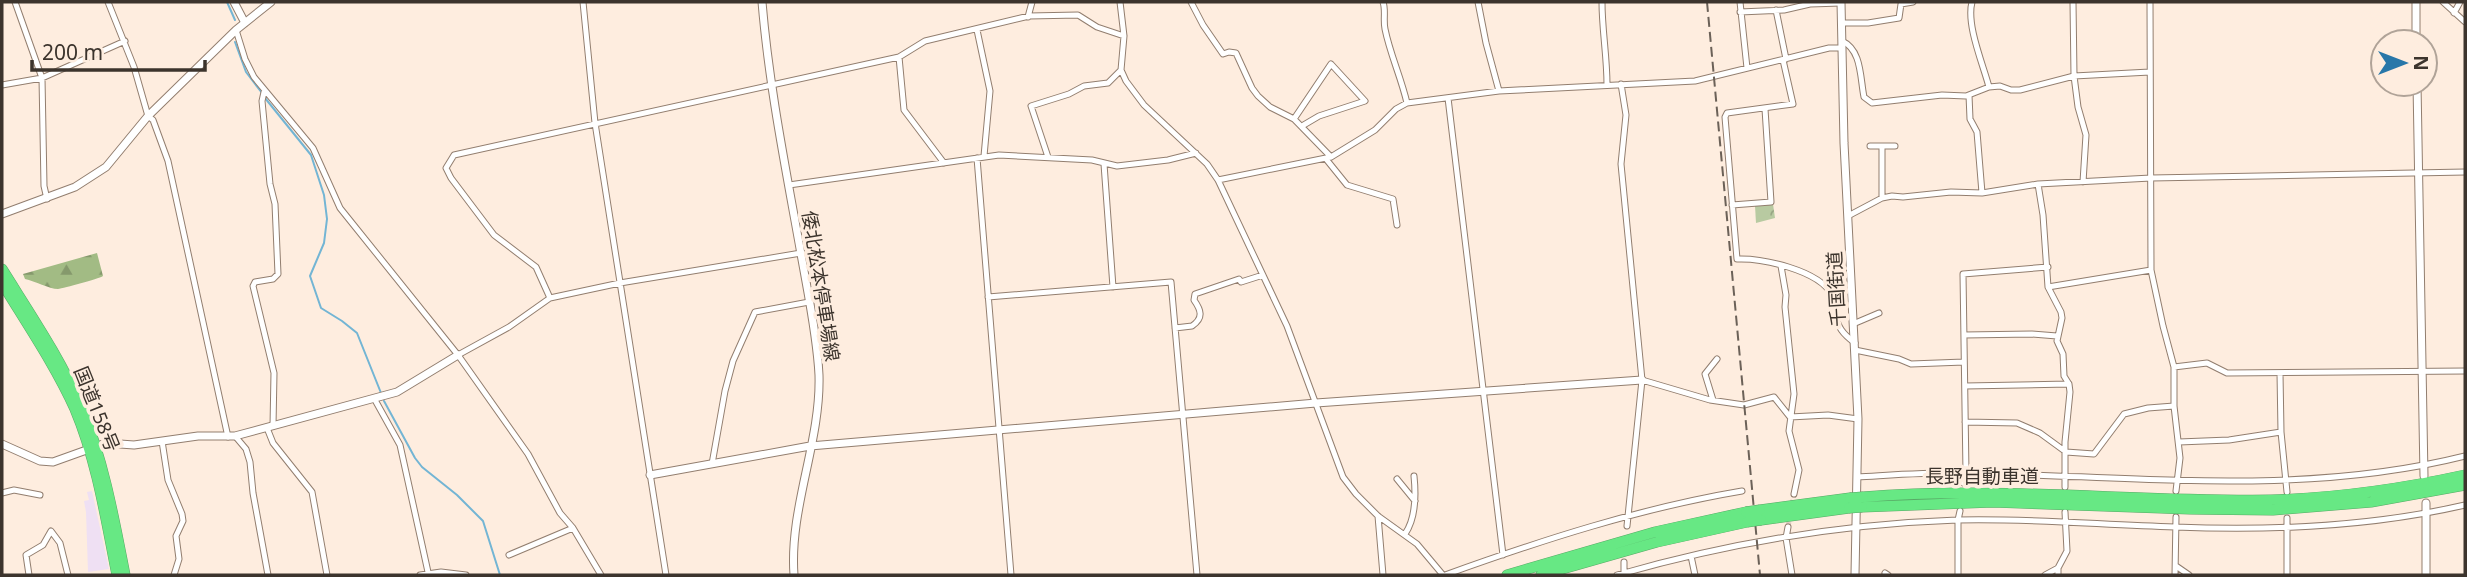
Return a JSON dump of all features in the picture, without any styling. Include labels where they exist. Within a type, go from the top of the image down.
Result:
[{"type":"highway","name":"国道158号","points":[[2,269],[65,373],[93,448],[125,575]]},
{"type":"highway","name":"国道158号","points":[[3,287],[59,377],[93,448],[117,575]]},
{"type":"highway","name":"長野自動車道","points":[[1507,575],[1654,532],[1850,503],[1994,492],[2273,500],[2371,492],[2465,475]]},
{"type":"highway","name":"長野自動車道","points":[[1863,502],[1993,502],[2273,510],[2371,502],[2465,485]]},
{"type":"highway","name":"長野自動車道","points":[[1541,575],[1746,517]]},
{"type":"street","points":[[15,2],[41,78],[44,186],[47,199]]},
{"type":"street","points":[[108,2],[125,41],[148,116],[153,120],[168,160],[232,437],[246,449],[250,462],[268,575]]},
{"type":"street","points":[[234,2],[245,23]]},
{"type":"street","points":[[2,214],[75,187],[106,167],[148,116],[236,30],[271,2]]},
{"type":"street","points":[[583,2],[594,123],[666,575]]},
{"type":"street","name":"倭北松本停車場線","points":[[762,2],[772,86],[819,374],[817,410],[796,531],[794,575]]},
{"type":"street","points":[[1028,17],[1032,2]]},
{"type":"street","points":[[1119,2],[1124,36],[1121,70],[1144,104],[1207,164],[1217,180],[1287,326],[1343,477],[1378,516],[1417,544],[1444,575],[1674,503],[1742,491]]},
{"type":"street","points":[[1191,2],[1223,54],[1236,53],[1258,96],[1270,107],[1302,126],[1347,185],[1393,199],[1396,225]]},
{"type":"street","points":[[1383,2],[1384,25],[1407,103]]},
{"type":"street","points":[[1478,2],[1499,91]]},
{"type":"street","points":[[1602,2],[1602,27],[1608,52],[1607,85]]},
{"type":"street","points":[[1740,2],[1747,68]]},
{"type":"street","points":[[1842,23],[1868,23],[1899,18],[1901,4],[1913,2]]},
{"type":"street","points":[[1972,2],[1969,11],[1979,61],[1986,72],[1989,87]]},
{"type":"street","points":[[2073,2],[2074,76],[2078,107],[2087,135],[2083,182]]},
{"type":"street","points":[[2150,2],[2151,270],[2174,367],[2174,406],[2180,458],[2176,491]]},
{"type":"street","points":[[2416,2],[2416,28]]},
{"type":"street","points":[[2443,2],[2465,22]]},
{"type":"street","points":[[2454,13],[2460,2]]},
{"type":"street","points":[[1740,12],[1841,3]]},
{"type":"street","name":"千国街道","points":[[1841,3],[1858,419],[1855,575]]},
{"type":"street","points":[[1776,10],[1793,103],[1727,113],[1725,117],[1737,259],[1756,258],[1814,278],[1833,296],[1838,326],[1855,346],[1911,364],[1964,362]]},
{"type":"street","points":[[550,298],[536,267],[494,235],[446,168],[454,155],[900,57],[925,41],[1028,17],[1078,15],[1097,27],[1124,36]]},
{"type":"street","points":[[236,30],[245,58],[264,92],[313,148],[340,208],[458,355],[528,454],[560,513],[573,527],[601,575]]},
{"type":"street","points":[[977,30],[990,91],[984,156]]},
{"type":"street","points":[[2,85],[41,78],[125,41]]},
{"type":"street","points":[[1217,180],[1329,158],[1375,130],[1396,109],[1407,103],[1499,91],[1695,81],[1842,45],[1851,45],[1856,55],[1866,101],[1872,103],[1969,95],[1989,87],[2000,86],[2020,90],[2074,76],[2150,72]]},
{"type":"street","points":[[900,57],[904,110],[944,163]]},
{"type":"street","points":[[1294,119],[1331,64],[1365,101],[1318,116],[1302,126]]},
{"type":"street","points":[[1048,158],[1031,106],[1069,94],[1084,86],[1108,83],[1121,70]]},
{"type":"street","points":[[1621,84],[1626,115],[1621,164],[1642,380],[1627,526]]},
{"type":"street","points":[[264,92],[262,101],[270,184],[275,204],[278,274],[273,279],[256,282],[253,286],[274,373],[270,427],[273,443],[312,492],[327,575]]},
{"type":"street","points":[[1969,95],[1970,118],[1977,132],[1982,193]]},
{"type":"street","points":[[1448,98],[1503,555]]},
{"type":"street","points":[[2417,98],[2424,476]]},
{"type":"street","points":[[1732,205],[1771,202],[1765,109]]},
{"type":"street","points":[[1870,146],[1895,146]]},
{"type":"street","points":[[1882,146],[1882,198]]},
{"type":"street","points":[[789,185],[984,156],[1092,160],[1128,165],[1196,153]]},
{"type":"street","points":[[976,158],[1011,575]]},
{"type":"street","points":[[1104,163],[1113,287]]},
{"type":"street","points":[[1848,216],[1882,198],[1982,193],[2038,184],[2151,178],[2465,172]]},
{"type":"street","points":[[2038,184],[2048,287],[2058,303],[2062,318],[2057,336],[2063,354],[2064,376],[2069,384],[2066,487]]},
{"type":"street","points":[[2,444],[40,461],[53,462],[106,443],[134,445],[198,436],[232,437],[397,392],[509,327],[550,298],[800,253]]},
{"type":"street","points":[[1781,266],[1794,394],[1790,417],[1791,445],[1799,470],[1794,494]]},
{"type":"street","points":[[1963,483],[1966,473],[1963,274],[2048,267]]},
{"type":"street","points":[[2048,287],[2151,270]]},
{"type":"street","points":[[1175,328],[1192,326],[1200,316],[1201,311],[1194,300],[1195,295],[1239,279],[1241,282],[1263,275]]},
{"type":"street","points":[[988,297],[1171,282],[1197,575]]},
{"type":"street","points":[[712,464],[733,361],[755,312],[809,302]]},
{"type":"street","points":[[1853,324],[1879,313]]},
{"type":"street","points":[[1964,335],[2057,336]]},
{"type":"street","points":[[1713,400],[1705,374],[1717,359]]},
{"type":"street","points":[[2174,367],[2207,363],[2227,373],[2465,371]]},
{"type":"street","points":[[2280,373],[2281,432],[2287,492]]},
{"type":"street","points":[[650,475],[810,446],[1316,403],[1642,380],[1713,400],[1747,405],[1774,397],[1790,417]]},
{"type":"street","points":[[1965,386],[2069,384]]},
{"type":"street","points":[[375,400],[400,445],[428,572]]},
{"type":"street","points":[[1965,422],[2017,423],[2040,433],[2066,452],[2094,454],[2124,414],[2148,408],[2174,406]]},
{"type":"street","points":[[1790,417],[1828,415],[1858,419]]},
{"type":"street","points":[[2179,442],[2229,440],[2281,432]]},
{"type":"street","points":[[162,441],[168,480],[183,521],[176,536],[179,559],[174,575]]},
{"type":"street","points":[[1857,477],[1966,473],[2287,481],[2370,475],[2424,467],[2465,456]]},
{"type":"street","points":[[1405,534],[1411,526],[1415,501],[1414,476]]},
{"type":"street","points":[[1397,480],[1415,501]]},
{"type":"street","points":[[2,493],[14,490],[40,495]]},
{"type":"street","points":[[2426,503],[2426,575]]},
{"type":"street","points":[[1624,562],[1622,575],[1651,564],[1757,542],[1856,527],[1958,520],[2287,528],[2368,523],[2465,505]]},
{"type":"street","points":[[1958,575],[1960,511]]},
{"type":"street","points":[[2045,575],[2058,572],[2067,551],[2065,512]]},
{"type":"street","points":[[1378,516],[1383,575]]},
{"type":"street","points":[[2175,575],[2176,517]]},
{"type":"street","points":[[2287,518],[2287,575]]},
{"type":"street","points":[[509,555],[573,527]]},
{"type":"street","points":[[1788,527],[1786,538],[1792,575]]},
{"type":"street","points":[[29,575],[26,555],[43,545],[51,531],[60,543],[68,575]]},
{"type":"street","points":[[1691,556],[1695,575]]},
{"type":"street","points":[[2176,566],[2189,575]]},
{"type":"street","points":[[420,575],[428,572],[456,572],[466,575]]},
{"type":"shaded area","points":[[92,491],[109,569],[88,572],[84,501],[89,500],[87,492]]},
{"type":"green space","points":[[1773,204],[1775,218],[1756,223],[1755,206]]},
{"type":"green space","points":[[97,253],[103,276],[81,283],[54,289],[25,279],[23,274]]},
{"type":"waterway","points":[[227,2],[235,20]]},
{"type":"waterway","points":[[235,42],[246,72],[262,93]]},
{"type":"waterway","points":[[265,98],[311,155],[324,195],[327,219],[324,243],[310,276],[321,308],[357,333],[381,393]]},
{"type":"waterway","points":[[384,401],[422,467],[457,495],[483,521],[500,575]]},
{"type":"tunnel","points":[[1788,527],[1794,494]]},
{"type":"railway","points":[[1707,2],[1760,575]]}]
